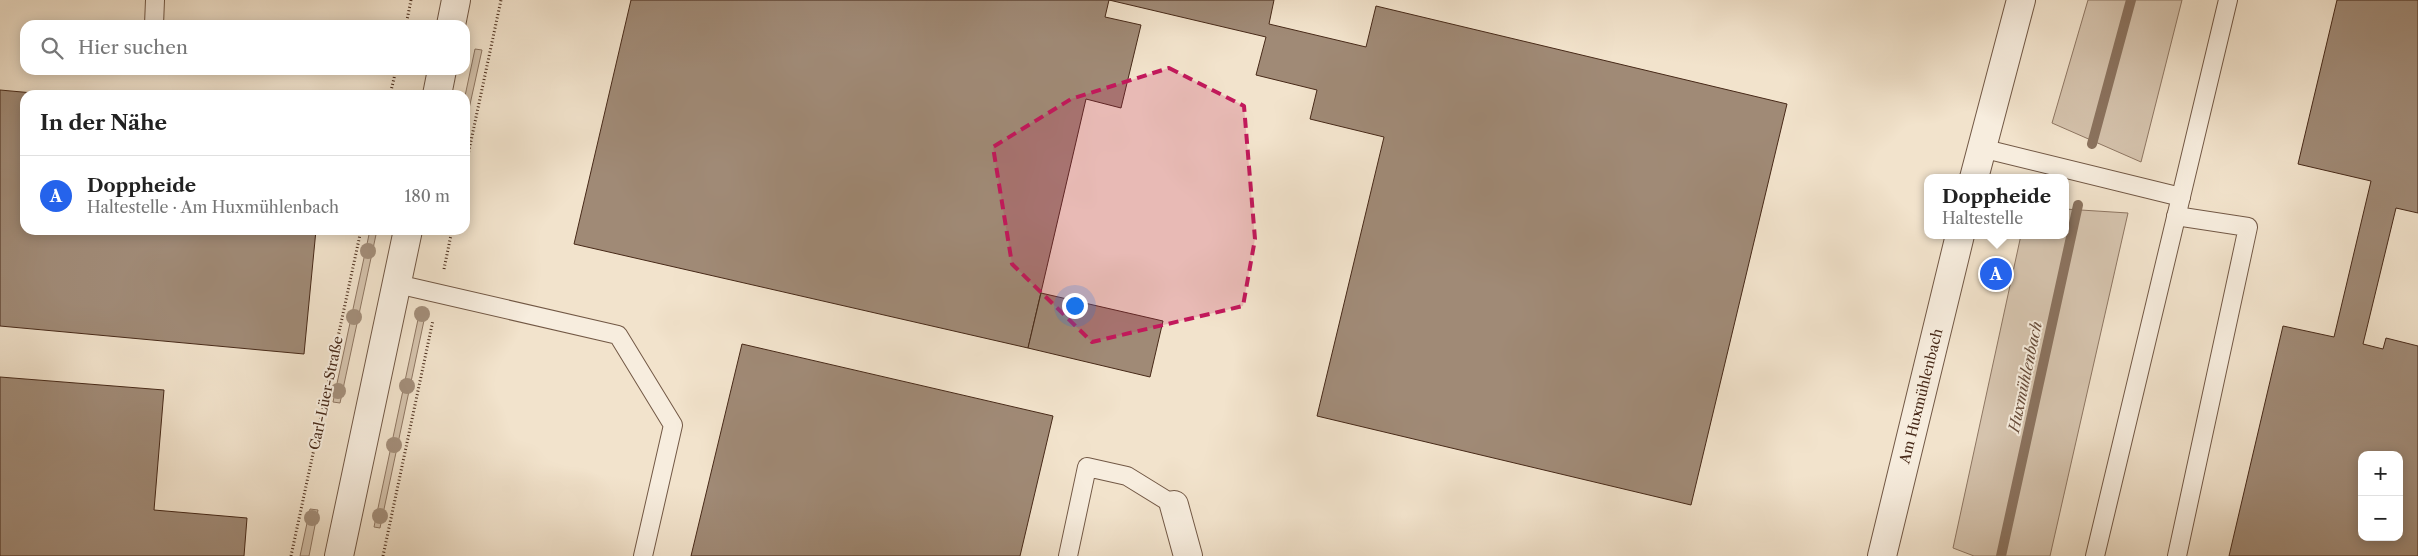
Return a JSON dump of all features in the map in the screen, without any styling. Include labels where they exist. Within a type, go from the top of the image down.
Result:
[{"type":"street","points":[[452,20],[456,0]]},
{"type":"street","points":[[1975,174],[2021,0]]},
{"type":"street","points":[[437,90],[441,75]]},
{"type":"street","points":[[344,555],[407,235]]},
{"type":"street","name":"Am Huxmühlenbach","points":[[1882,556],[1959,239]]},
{"type":"street","points":[[1174,506],[1188,556]]},
{"type":"lane","points":[[154,20],[155,0]]},
{"type":"lane","points":[[2095,556],[2228,0]]},
{"type":"lane","points":[[1981,148],[2181,197]]},
{"type":"lane","points":[[2176,216],[2248,227],[2177,556]]},
{"type":"lane","points":[[397,284],[618,335],[673,425],[643,556]]},
{"type":"lane","points":[[1068,556],[1087,467],[1127,476],[1174,506]]},
{"type":"path","points":[[407,20],[411,0]]},
{"type":"path","points":[[470,146],[501,0]]},
{"type":"path","points":[[391,90],[395,75]]},
{"type":"path","name":"Carl-Lüer-Straße","points":[[291,556],[360,235]]},
{"type":"path","points":[[382,556],[451,235]]},
{"type":"highlighted area","points":[[1169,68],[1244,106],[1255,239],[1243,306],[1092,342],[1012,264],[993,147],[1071,99]]},
{"type":"shaded area","points":[[2088,0],[2182,0],[2141,162],[2052,123]]},
{"type":"shaded area","points":[[475,49],[482,50],[470,104],[470,90],[466,90]]},
{"type":"shaded area","points":[[2069,209],[2128,213],[2050,556],[1974,556],[1953,548],[2020,239],[2069,239]]},
{"type":"shaded area","points":[[369,235],[376,235],[340,403],[333,402]]},
{"type":"shaded area","points":[[420,310],[426,311],[380,528],[374,527]]},
{"type":"shaded area","points":[[310,509],[318,510],[309,556],[300,556]]},
{"type":"building","points":[[631,0],[1109,0],[1105,17],[1141,25],[1121,108],[1086,99],[1028,348],[574,244]]},
{"type":"building","points":[[1109,0],[1274,0],[1269,24],[1366,47],[1376,6],[1787,104],[1691,505],[1317,416],[1384,137],[1310,119],[1317,90],[1256,75],[1266,37]]},
{"type":"building","points":[[2337,0],[2418,0],[2418,213],[2396,208],[2363,344],[2383,349],[2386,338],[2418,346],[2418,556],[2229,556],[2283,326],[2334,337],[2371,181],[2298,164]]},
{"type":"building","points":[[0,90],[20,92],[20,235],[316,235],[304,354],[0,326]]},
{"type":"building","points":[[1041,293],[1163,321],[1150,377],[1028,348]]},
{"type":"building","points":[[742,344],[1053,416],[1020,556],[691,556]]},
{"type":"building","points":[[0,377],[164,390],[154,510],[247,518],[244,556],[0,556]]},
{"type":"waterway","name":"Huxmühlenbach","points":[[2092,144],[2131,0]]},
{"type":"waterway","name":"Huxmühlenbach","points":[[2001,556],[2078,205]]},
{"type":"place","name":"Doppheide","points":[[1996,274]]}]
